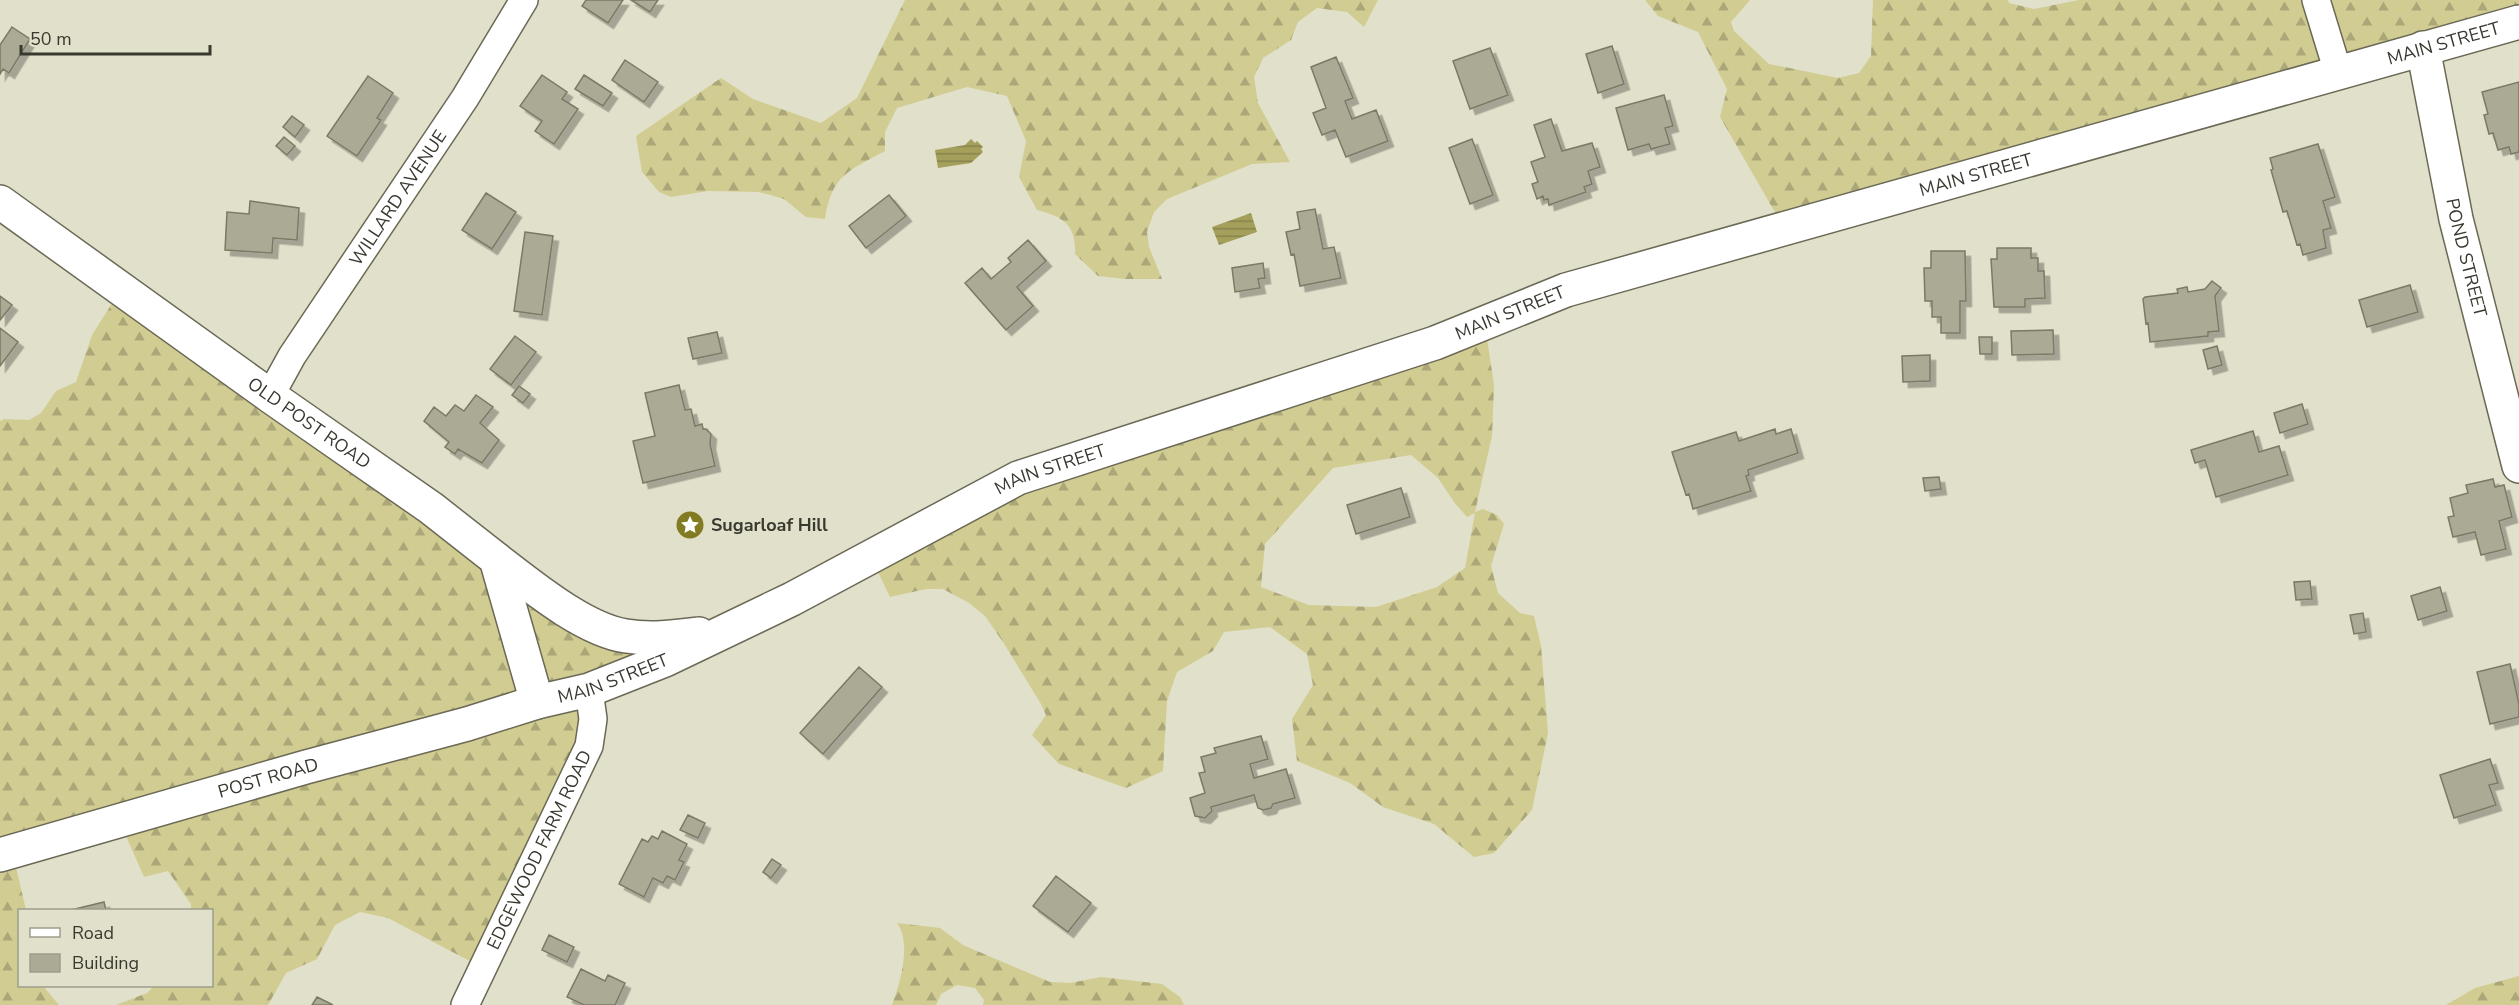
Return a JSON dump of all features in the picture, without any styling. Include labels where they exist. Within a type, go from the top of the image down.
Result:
[{"type":"main road","name":"MAIN STREET","points":[[537,702],[589,690],[664,660],[792,599],[1018,478],[1078,457],[1435,343],[1566,290],[2519,22]]},
{"type":"main road","name":"POND STREET","points":[[2423,48],[2456,219],[2519,466]]},
{"type":"main road","name":"OLD POST ROAD","points":[[0,202],[270,396],[292,409],[431,508],[527,584],[585,622],[624,636],[660,639],[724,631]]},
{"type":"main road","points":[[496,559],[537,702]]},
{"type":"main road","name":"POST ROAD","points":[[0,855],[537,702]]},
{"type":"street","name":"WILLARD AVENUE","points":[[270,396],[292,356],[465,98],[524,0]]},
{"type":"street","points":[[2316,0],[2338,72]]},
{"type":"street","name":"EDGEWOOD FARM ROAD","points":[[465,1005],[589,746],[593,719],[589,690]]},
{"type":"green space","points":[[905,0],[1378,0],[1364,27],[1347,12],[1317,8],[1298,22],[1291,40],[1263,58],[1254,77],[1258,103],[1290,162],[1252,164],[1167,199],[1154,212],[1147,232],[1149,247],[1162,279],[1098,276],[1075,254],[1071,229],[1061,219],[1037,210],[1019,177],[1026,141],[1007,96],[967,87],[897,108],[885,132],[885,151],[852,169],[844,176],[832,192],[825,219],[806,217],[784,199],[759,192],[708,191],[671,197],[659,192],[642,172],[636,136],[721,78],[753,99],[821,123],[857,98]]},
{"type":"green space","points":[[1645,0],[1750,0],[1731,22],[1734,31],[1769,64],[1838,78],[1859,73],[1871,56],[1873,0],[2008,0],[2009,3],[2034,9],[2079,0],[2519,0],[2519,17],[1784,228],[1720,117],[1727,89],[1698,32],[1658,16]]},
{"type":"green space","points":[[123,286],[583,616],[705,632],[591,685],[595,713],[479,966],[388,918],[360,912],[335,925],[317,959],[286,973],[268,1005],[116,1005],[147,993],[153,987],[213,987],[213,909],[191,909],[191,904],[168,871],[144,877],[118,818],[12,850],[26,909],[18,909],[18,987],[44,987],[59,1005],[0,1005],[0,421],[4,419],[29,420],[41,413],[56,391],[76,382],[92,335]]},
{"type":"green space","points":[[1485,325],[1494,385],[1492,436],[1475,512],[1483,509],[1497,515],[1504,524],[1491,566],[1498,593],[1520,613],[1534,616],[1541,646],[1548,733],[1532,810],[1494,853],[1474,857],[1434,824],[1383,807],[1350,783],[1297,761],[1292,719],[1313,685],[1307,654],[1270,627],[1224,632],[1213,651],[1177,672],[1167,701],[1163,771],[1126,788],[1059,764],[1032,735],[1046,715],[985,616],[969,603],[943,589],[926,589],[890,597],[868,551],[875,543]],"holes":[[[1411,455],[1438,478],[1467,517],[1475,513],[1465,568],[1437,587],[1376,607],[1309,605],[1261,587],[1265,544],[1333,468]]]},
{"type":"green space","points":[[897,923],[940,928],[963,945],[1050,982],[1070,983],[1101,977],[1162,984],[1180,997],[1184,1005],[983,1005],[984,1000],[975,988],[957,985],[941,994],[936,1005],[892,1005],[901,975],[904,952],[904,941]]},
{"type":"green space","points":[[2519,976],[2519,1005],[2446,1005],[2475,988]]},
{"type":"shaded area","points":[[971,139],[983,147],[981,149],[983,152],[971,163],[938,168],[935,150],[965,145]]},
{"type":"shaded area","points":[[1251,213],[1257,232],[1219,245],[1212,227]]},
{"type":"building","points":[[586,0],[623,0],[608,23],[582,6]]},
{"type":"building","points":[[631,0],[658,0],[650,12]]},
{"type":"building","points":[[12,27],[30,39],[9,73],[3,69],[0,74],[0,45]]},
{"type":"building","points":[[1612,46],[1624,84],[1598,93],[1586,54]]},
{"type":"building","points":[[1490,48],[1508,95],[1470,109],[1453,61]]},
{"type":"building","points":[[1336,57],[1353,98],[1345,101],[1352,119],[1376,110],[1388,141],[1346,157],[1335,130],[1322,135],[1313,113],[1326,108],[1311,67]]},
{"type":"building","points":[[625,60],[658,82],[644,102],[612,80]]},
{"type":"building","points":[[542,75],[567,92],[562,99],[578,109],[554,144],[535,131],[542,121],[520,106]]},
{"type":"building","points":[[584,75],[612,93],[603,106],[575,89]]},
{"type":"building","points":[[368,76],[393,93],[377,118],[381,120],[357,156],[327,136]]},
{"type":"building","points":[[2519,82],[2519,152],[2511,154],[2509,147],[2498,150],[2493,133],[2489,134],[2484,115],[2488,114],[2482,92]]},
{"type":"building","points":[[1664,95],[1673,126],[1665,128],[1670,144],[1651,149],[1649,144],[1628,150],[1616,108]]},
{"type":"building","points":[[292,116],[304,125],[295,137],[283,127]]},
{"type":"building","points":[[1551,119],[1562,151],[1592,143],[1600,167],[1588,171],[1592,184],[1584,187],[1586,192],[1549,205],[1548,199],[1544,200],[1543,196],[1537,199],[1532,184],[1538,182],[1531,162],[1545,157],[1534,125]]},
{"type":"building","points":[[284,137],[295,146],[287,155],[276,146]]},
{"type":"building","points":[[1472,139],[1493,195],[1470,204],[1449,148]]},
{"type":"building","points":[[2318,144],[2335,197],[2323,201],[2331,228],[2323,230],[2326,248],[2303,255],[2300,244],[2297,245],[2287,211],[2283,212],[2271,170],[2273,169],[2270,158]]},
{"type":"building","points":[[486,193],[516,212],[492,249],[462,230]]},
{"type":"building","points":[[889,195],[906,216],[866,248],[849,226]]},
{"type":"building","points":[[250,201],[299,208],[297,240],[273,238],[272,253],[225,250],[227,212],[249,214]]},
{"type":"building","points":[[1315,209],[1323,249],[1334,247],[1341,278],[1300,286],[1294,254],[1291,255],[1286,232],[1300,229],[1297,212]]},
{"type":"building","points":[[525,232],[553,236],[542,315],[514,311]]},
{"type":"building","points":[[1028,240],[1046,261],[1017,287],[1033,306],[1006,330],[965,283],[982,268],[991,279],[1011,262],[1008,258]]},
{"type":"building","points":[[1997,248],[2031,248],[2031,258],[2038,258],[2038,271],[2044,271],[2045,298],[2025,299],[2025,307],[1994,307],[1991,259],[1997,259]]},
{"type":"building","points":[[1931,251],[1965,251],[1966,301],[1960,301],[1960,333],[1941,333],[1941,317],[1932,317],[1932,301],[1925,301],[1924,268],[1931,268]]},
{"type":"building","points":[[1263,263],[1265,278],[1258,279],[1260,288],[1235,292],[1232,268]]},
{"type":"building","points":[[2212,281],[2221,288],[2215,296],[2219,331],[2208,332],[2208,336],[2150,342],[2143,299],[2145,297],[2178,293],[2177,289],[2187,287],[2188,292],[2205,289]]},
{"type":"building","points":[[2410,285],[2418,312],[2367,327],[2359,300]]},
{"type":"building","points":[[0,296],[12,305],[0,320]]},
{"type":"building","points":[[0,328],[18,342],[0,366]]},
{"type":"building","points":[[2053,330],[2054,354],[2012,355],[2011,331]]},
{"type":"building","points":[[717,332],[722,353],[693,359],[688,338]]},
{"type":"building","points":[[515,336],[536,352],[511,385],[490,369]]},
{"type":"building","points":[[1979,337],[1992,337],[1992,354],[1980,354]]},
{"type":"building","points":[[2217,346],[2222,365],[2208,369],[2203,350]]},
{"type":"building","points":[[1930,355],[1930,381],[1903,382],[1902,356]]},
{"type":"building","points":[[679,385],[685,410],[691,409],[695,426],[702,424],[703,429],[711,434],[710,444],[715,466],[643,483],[633,441],[655,436],[645,393]]},
{"type":"building","points":[[519,386],[530,394],[523,403],[512,395]]},
{"type":"building","points":[[476,395],[493,407],[480,423],[499,440],[482,463],[458,449],[455,454],[445,447],[449,442],[424,421],[434,407],[446,416],[455,405],[464,411]]},
{"type":"building","points":[[2302,404],[2308,424],[2280,433],[2274,413]]},
{"type":"building","points":[[1775,429],[1776,434],[1791,429],[1798,453],[1748,470],[1749,475],[1746,476],[1751,491],[1693,509],[1672,452],[1736,432],[1739,441]]},
{"type":"building","points":[[2253,431],[2259,452],[2279,446],[2288,475],[2216,497],[2205,460],[2195,463],[2191,450]]},
{"type":"building","points":[[1939,477],[1941,489],[1925,491],[1923,478]]},
{"type":"building","points":[[2493,479],[2495,487],[2504,485],[2512,517],[2499,521],[2506,549],[2481,555],[2475,532],[2453,537],[2448,517],[2454,516],[2450,498],[2468,493],[2466,485]]},
{"type":"building","points":[[1401,488],[1410,517],[1356,534],[1347,505]]},
{"type":"building","points":[[2310,581],[2312,599],[2296,600],[2294,582]]},
{"type":"building","points":[[2440,587],[2447,611],[2418,620],[2411,596]]},
{"type":"building","points":[[2363,613],[2366,632],[2354,634],[2350,615]]},
{"type":"building","points":[[2510,664],[2519,704],[2519,717],[2490,724],[2477,672]]},
{"type":"building","points":[[859,667],[882,687],[823,754],[800,733]]},
{"type":"building","points":[[1261,736],[1268,759],[1250,764],[1254,778],[1286,769],[1295,798],[1273,804],[1271,808],[1263,810],[1258,808],[1254,795],[1211,807],[1212,811],[1205,818],[1195,816],[1190,798],[1205,793],[1199,773],[1205,772],[1201,757],[1216,753],[1214,748]]},
{"type":"building","points":[[2490,759],[2498,783],[2489,785],[2496,805],[2454,818],[2440,775]]},
{"type":"building","points":[[688,815],[705,823],[698,838],[680,830]]},
{"type":"building","points":[[662,831],[687,844],[679,860],[684,862],[675,880],[667,876],[663,883],[653,878],[644,897],[619,884],[642,839],[648,842],[652,836],[658,839]]},
{"type":"building","points":[[772,859],[781,865],[771,878],[763,872]]},
{"type":"building","points":[[1056,876],[1091,903],[1068,932],[1033,906]]},
{"type":"building","points":[[104,902],[106,909],[75,909]]},
{"type":"building","points":[[549,935],[574,947],[567,962],[542,950]]},
{"type":"building","points":[[581,969],[605,981],[608,975],[625,983],[615,1005],[584,1005],[567,997]]},
{"type":"building","points":[[317,997],[333,1005],[312,1005]]},
{"type":"place","name":"Sugarloaf Hill","points":[[690,525]]}]
